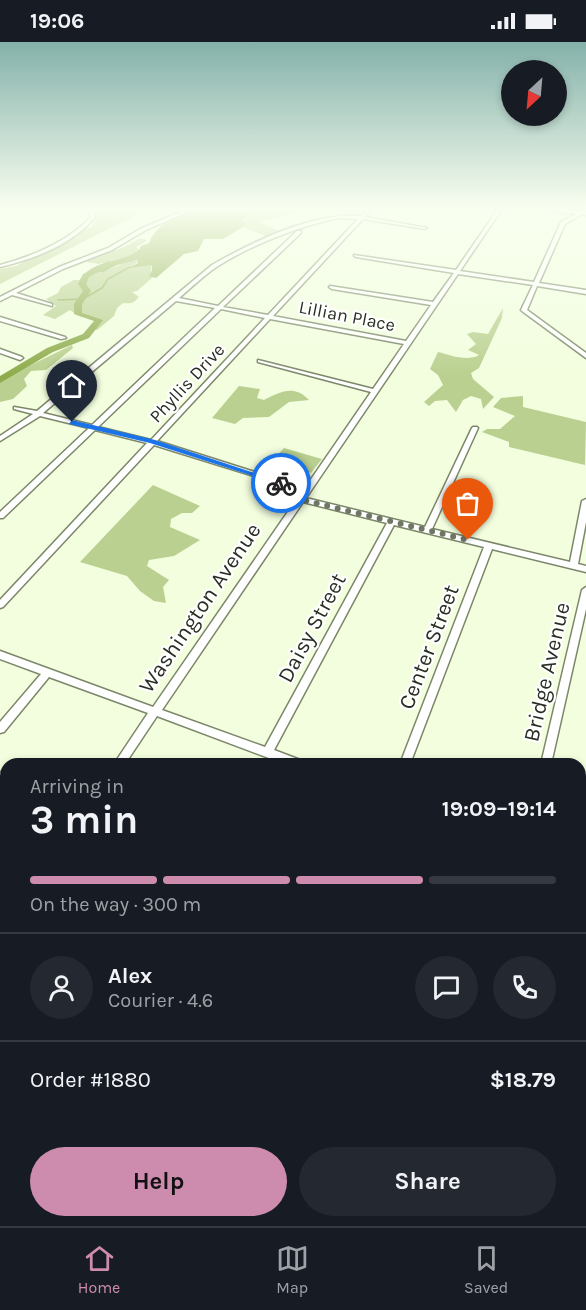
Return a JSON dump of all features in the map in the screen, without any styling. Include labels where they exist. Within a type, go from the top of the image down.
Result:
[{"type":"street","points":[[0,299],[71,264]]},
{"type":"street","points":[[0,439],[38,414],[217,264]]},
{"type":"street","points":[[0,516],[266,264]]},
{"type":"street","name":"Phyllis Drive","points":[[0,605],[320,264]]},
{"type":"street","points":[[408,264],[586,292]]},
{"type":"street","name":"Washington Avenue","points":[[123,758],[461,264]]},
{"type":"street","points":[[544,264],[524,310],[586,356]]},
{"type":"street","points":[[332,287],[434,304]]},
{"type":"street","points":[[11,293],[50,305]]},
{"type":"street","name":"Lillian Place","points":[[174,299],[407,343]]},
{"type":"street","points":[[0,319],[63,338]]},
{"type":"street","points":[[0,351],[20,358]]},
{"type":"street","points":[[260,361],[374,391]]},
{"type":"street","points":[[16,408],[152,442],[305,490]]},
{"type":"street","points":[[427,531],[475,428]]},
{"type":"street","points":[[299,499],[586,569]]},
{"type":"street","points":[[574,565],[586,501]]},
{"type":"street","name":"Daisy Street","points":[[268,752],[391,522]]},
{"type":"street","name":"Center Street","points":[[407,758],[489,545]]},
{"type":"street","name":"Bridge Avenue","points":[[547,758],[586,590]]},
{"type":"street","points":[[0,655],[284,758]]},
{"type":"street","points":[[0,729],[47,672]]},
{"type":"shaded area","points":[[39,264],[0,284],[0,269]]},
{"type":"shaded area","points":[[120,264],[104,272],[86,273],[99,265]]},
{"type":"shaded area","points":[[121,264],[152,265],[150,275],[153,277],[137,291],[132,292],[139,297],[137,299],[132,303],[123,303],[117,308],[114,316],[97,330],[93,329],[96,321],[79,316],[70,310],[55,319],[43,315],[56,306],[46,299],[58,293],[61,287],[74,280],[79,280],[86,273],[104,272]]},
{"type":"shaded area","points":[[136,264],[172,264],[156,278],[149,276],[152,265],[129,268]]},
{"type":"shaded area","points":[[503,308],[502,318],[479,368],[471,373],[473,379],[494,397],[483,409],[481,399],[471,396],[463,400],[456,412],[447,400],[435,401],[429,406],[424,402],[443,385],[438,375],[430,369],[438,352],[464,358],[479,355],[468,350],[476,344],[467,334],[473,332],[488,334]]},
{"type":"shaded area","points":[[72,345],[73,348],[46,370],[31,371],[24,379],[27,386],[13,399],[0,402],[0,380]]},
{"type":"shaded area","points":[[239,386],[260,389],[257,398],[264,400],[281,392],[292,391],[298,392],[309,400],[289,402],[269,417],[243,418],[235,424],[212,418]]},
{"type":"shaded area","points":[[523,396],[523,407],[586,422],[585,465],[509,447],[509,442],[482,432],[487,429],[500,429],[515,416],[493,407],[501,398]]},
{"type":"shaded area","points":[[284,448],[322,459],[311,473],[281,463],[274,471],[264,469]]},
{"type":"shaded area","points":[[153,485],[200,506],[192,513],[182,513],[171,519],[170,527],[200,540],[174,556],[149,560],[147,566],[169,580],[163,587],[166,603],[154,601],[140,591],[127,576],[80,562]]},
{"type":"waterway","points":[[0,380],[50,350],[86,336],[99,320],[78,314],[78,304],[87,291],[82,284],[86,276],[109,264]]},
{"type":"waterway","points":[[58,300],[83,299],[102,288],[108,279],[130,267]]},
{"type":"way so far","points":[[281,483],[305,490],[299,499],[468,540]]},
{"type":"route","points":[[72,422],[152,442],[281,483]]}]
